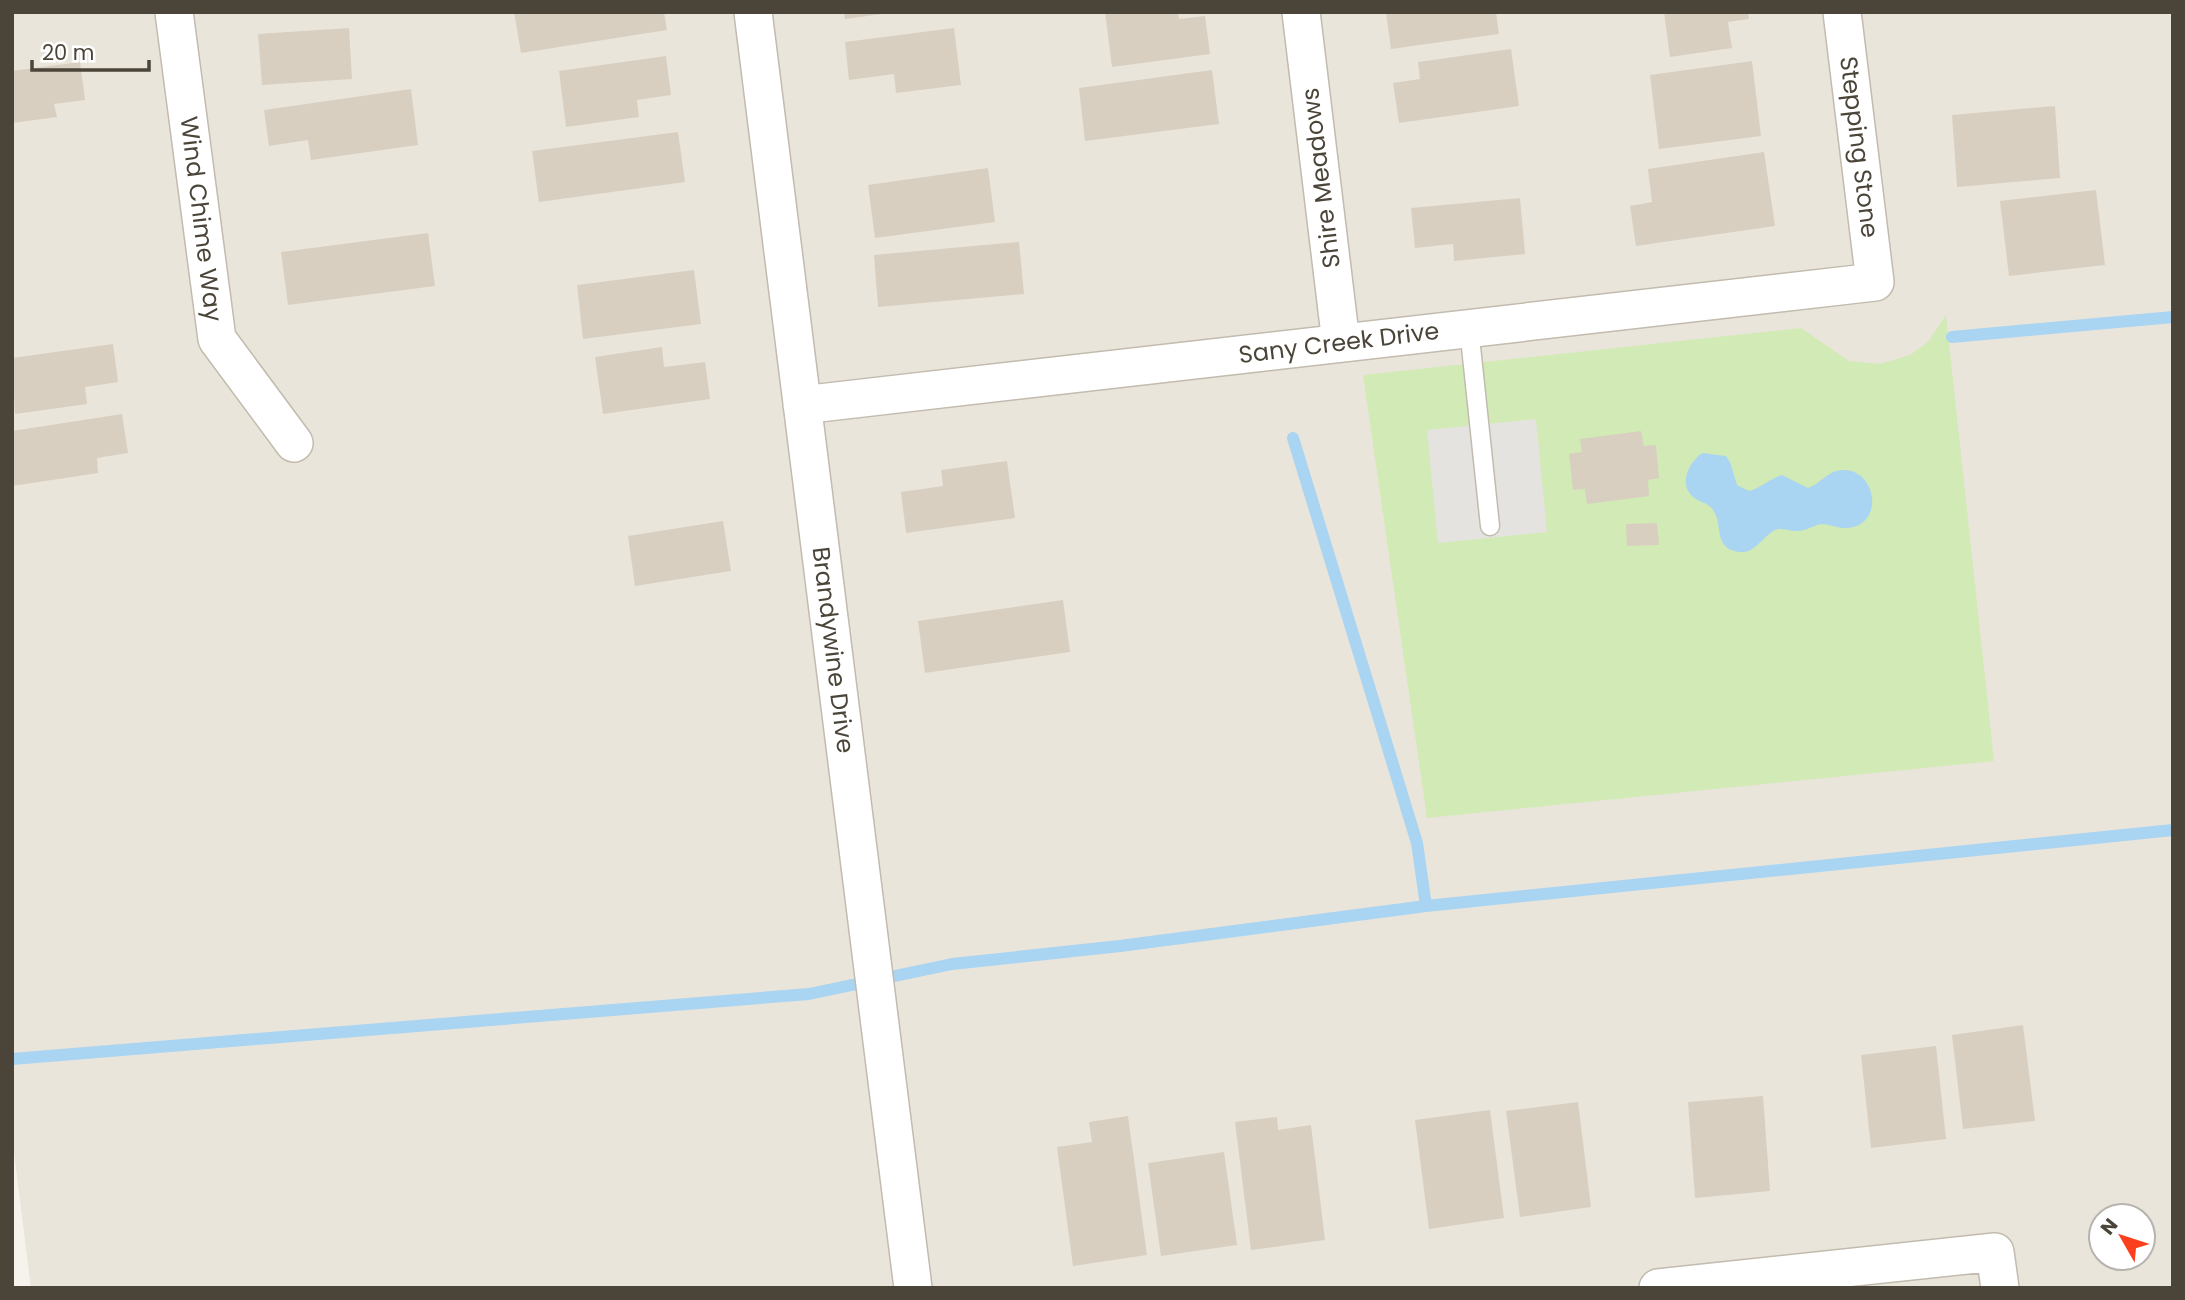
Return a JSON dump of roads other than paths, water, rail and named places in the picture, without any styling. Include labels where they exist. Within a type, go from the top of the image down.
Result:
[{"type":"street","name":"Wind Chime Way","points":[[174,12],[217,339],[294,443]]},
{"type":"street","name":"Brandywine Drive","points":[[753,12],[891,1124],[914,1288]]},
{"type":"street","name":"Shire Meadows","points":[[1301,12],[1341,343]]},
{"type":"street","name":"Stepping Stone","points":[[1842,12],[1875,282]]},
{"type":"street","name":"Sany Creek Drive","points":[[802,405],[1875,282]]},
{"type":"street","points":[[1658,1288],[1995,1252],[2000,1288]]},
{"type":"lane","points":[[1469,328],[1490,526]]},
{"type":"water","points":[[1702,453],[1726,456],[1737,485],[1749,491],[1782,475],[1808,488],[1836,471],[1853,471],[1869,486],[1872,507],[1868,517],[1860,524],[1848,528],[1822,524],[1799,531],[1778,529],[1750,550],[1731,550],[1722,541],[1713,510],[1693,497],[1686,484],[1688,472]]},
{"type":"waterway","points":[[1952,337],[2173,317]]},
{"type":"waterway","points":[[1293,438],[1417,843],[1426,906]]},
{"type":"waterway","points":[[12,1059],[809,994],[952,964],[1120,946],[1426,906],[2173,830]]}]
